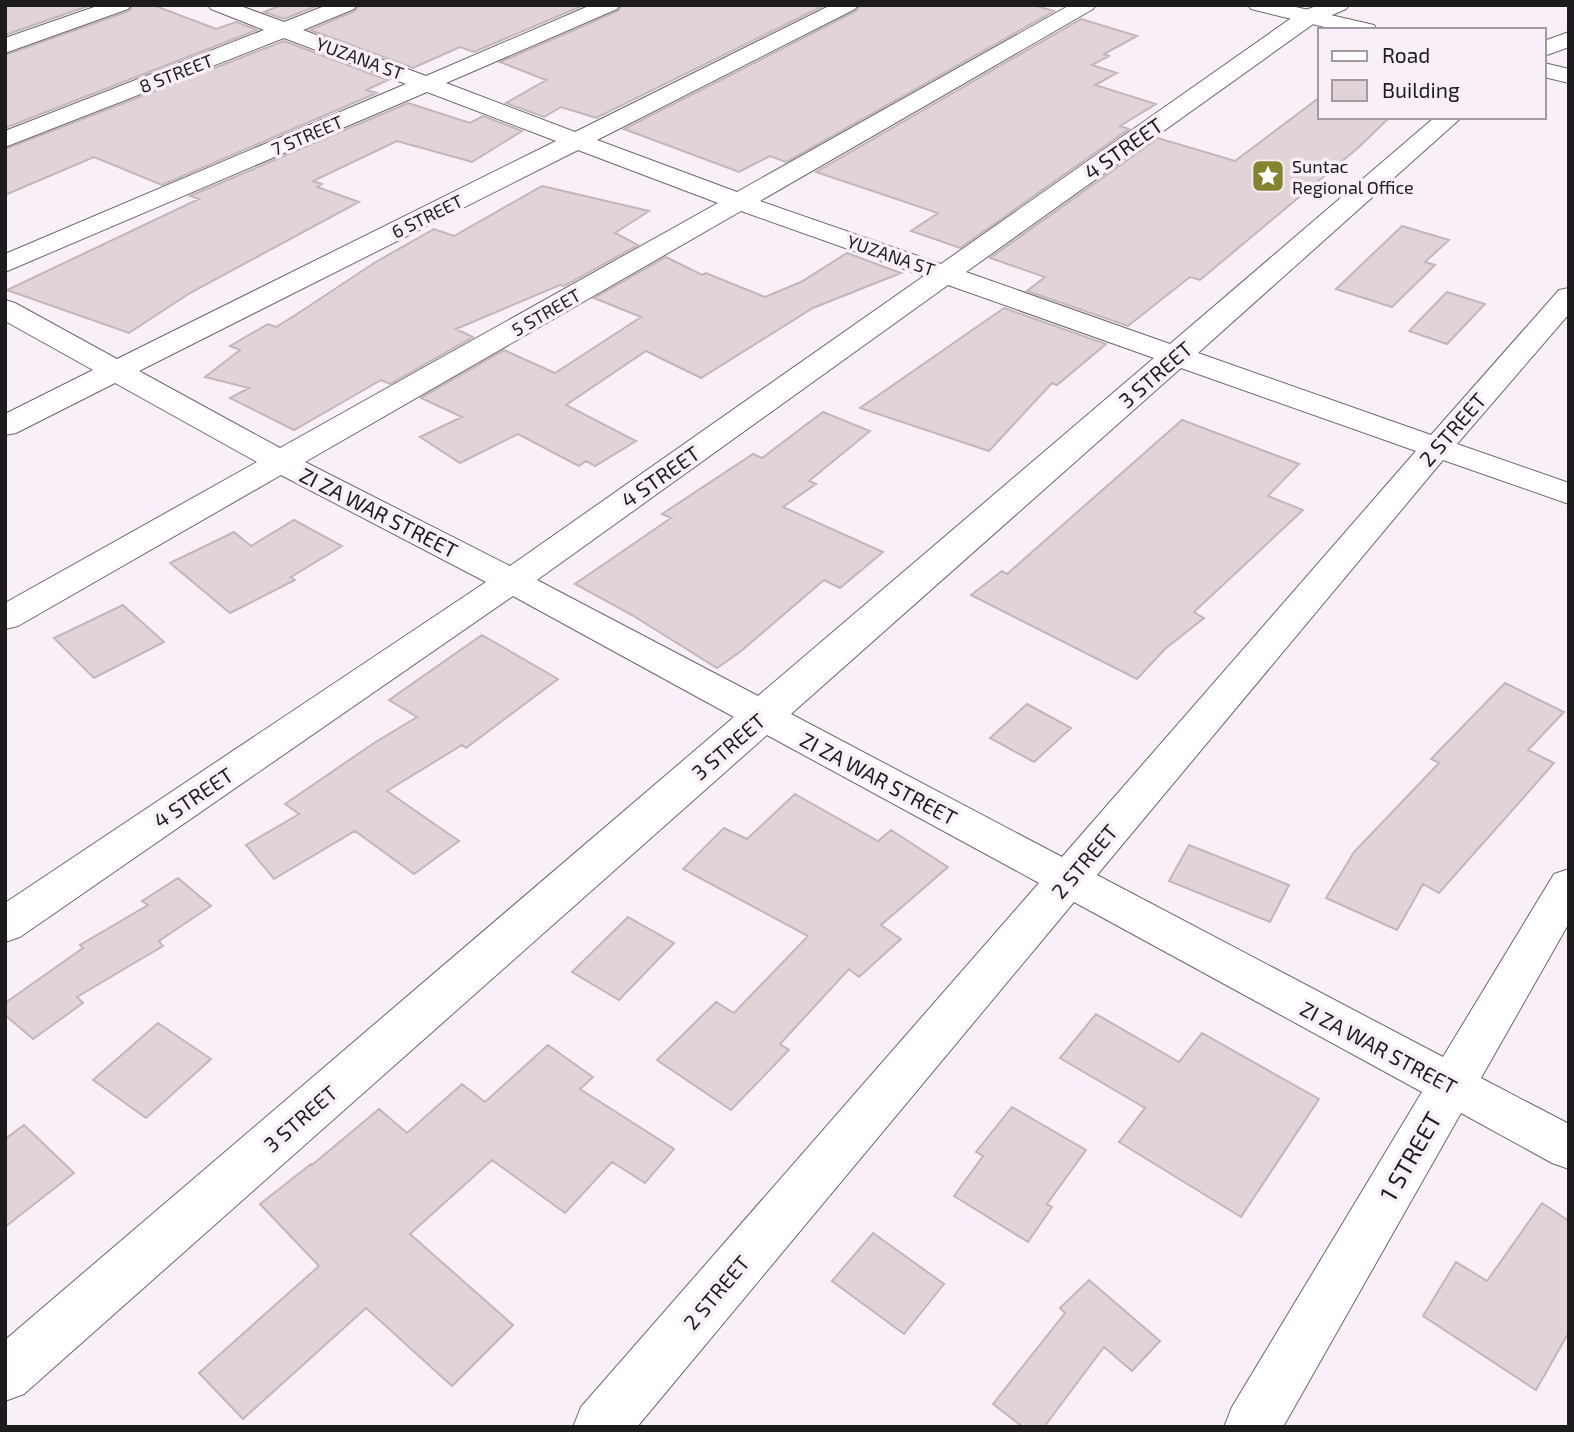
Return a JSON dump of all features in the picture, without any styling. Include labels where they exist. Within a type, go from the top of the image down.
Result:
[{"type":"street","points":[[5,46],[121,5]]},
{"type":"street","name":"YUZANA ST","points":[[218,5],[739,202],[1569,494]]},
{"type":"street","name":"8 STREET","points":[[5,140],[347,5]]},
{"type":"street","name":"7 STREET","points":[[5,264],[610,5]]},
{"type":"street","name":"6 STREET","points":[[5,426],[848,5]]},
{"type":"street","name":"5 STREET","points":[[5,618],[1086,5]]},
{"type":"street","points":[[1258,5],[1357,28]]},
{"type":"street","points":[[1308,17],[1339,5]]},
{"type":"street","name":"4 STREET","points":[[5,925],[512,581],[1308,17]]},
{"type":"street","points":[[1546,48],[1569,39]]},
{"type":"street","points":[[1546,70],[1569,76]]},
{"type":"street","name":"3 STREET","points":[[5,1375],[1448,119]]},
{"type":"street","name":"2 STREET","points":[[601,1427],[1569,296]]},
{"type":"street","name":"ZI ZA WAR STREET","points":[[5,309],[118,369],[281,462],[512,581],[1569,1148]]},
{"type":"street","name":"1 STREET","points":[[1252,1427],[1569,885]]},
{"type":"building","points":[[5,5],[91,5],[5,35]]},
{"type":"building","points":[[133,5],[153,5],[216,29],[236,22],[257,30],[5,128],[5,55],[129,11]]},
{"type":"building","points":[[281,5],[319,5],[284,19],[264,12]]},
{"type":"building","points":[[359,5],[584,5],[474,52],[460,47],[413,68],[310,30],[355,11]]},
{"type":"building","points":[[622,5],[825,5],[596,118],[561,107],[544,117],[506,103],[546,80],[500,62],[618,11]]},
{"type":"building","points":[[860,5],[1033,5],[1054,11],[786,162],[770,156],[739,172],[624,129],[856,11]]},
{"type":"building","points":[[1081,19],[1137,36],[1104,54],[1109,56],[1092,65],[1117,73],[1095,85],[1156,104],[1120,126],[1129,129],[960,248],[911,231],[938,213],[816,172]]},
{"type":"building","points":[[284,41],[388,80],[366,90],[377,93],[162,185],[94,157],[5,195],[5,149]]},
{"type":"building","points":[[1318,99],[1318,119],[1388,119],[1359,147],[1200,280],[1190,277],[1128,326],[1027,291],[1045,277],[990,258],[1158,138],[1235,161]]},
{"type":"building","points":[[408,103],[470,123],[483,116],[522,131],[472,162],[397,141],[313,181],[322,184],[317,187],[359,202],[190,293],[129,333],[7,290],[199,199],[190,196]]},
{"type":"building","points":[[542,186],[649,211],[615,233],[638,245],[564,286],[560,285],[456,329],[473,337],[390,384],[381,380],[294,430],[230,398],[249,388],[205,377],[240,350],[230,346],[268,324],[276,327],[374,263],[434,229],[454,236]]},
{"type":"building","points":[[1402,226],[1449,240],[1425,262],[1435,265],[1392,307],[1336,289]]},
{"type":"building","points":[[847,253],[901,273],[813,308],[701,378],[646,351],[566,405],[636,441],[595,466],[586,461],[579,466],[518,434],[460,463],[420,437],[462,417],[421,398],[504,350],[555,373],[641,317],[594,298],[666,257],[702,275],[706,273],[765,297],[801,282]]},
{"type":"building","points":[[1447,292],[1485,304],[1447,344],[1409,331]]},
{"type":"building","points":[[1004,308],[1106,344],[1057,385],[1052,383],[989,451],[860,408]]},
{"type":"building","points":[[823,412],[870,431],[809,481],[816,484],[783,507],[883,552],[840,588],[824,580],[740,652],[717,668],[632,615],[575,584],[671,518],[662,514],[753,454],[762,458]]},
{"type":"building","points":[[1182,420],[1299,464],[1268,496],[1303,510],[1194,612],[1204,618],[1165,649],[1137,679],[971,595],[1002,571],[1007,574]]},
{"type":"building","points":[[294,520],[342,546],[291,577],[295,580],[230,613],[170,563],[234,532],[251,546]]},
{"type":"building","points":[[123,605],[164,642],[94,678],[54,638]]},
{"type":"building","points":[[482,635],[558,679],[466,748],[462,745],[387,791],[459,841],[414,874],[355,831],[274,879],[246,845],[299,814],[285,804],[417,717],[389,700]]},
{"type":"building","points":[[1505,683],[1564,712],[1528,750],[1554,763],[1439,893],[1423,884],[1397,930],[1326,898],[1354,852],[1439,763],[1431,759]]},
{"type":"building","points":[[1027,704],[1071,728],[1034,762],[990,738]]},
{"type":"building","points":[[795,794],[878,841],[891,830],[948,867],[881,925],[901,939],[859,977],[849,969],[780,1044],[789,1050],[731,1110],[657,1060],[716,1002],[734,1013],[808,936],[683,869],[724,828],[747,839]]},
{"type":"building","points":[[1189,845],[1289,885],[1270,922],[1169,881]]},
{"type":"building","points":[[178,878],[211,906],[159,941],[163,946],[77,997],[83,1003],[33,1039],[5,1015],[5,1003],[83,948],[80,945],[148,905],[142,901]]},
{"type":"building","points":[[628,917],[674,943],[619,1000],[572,972]]},
{"type":"building","points":[[1096,1014],[1179,1062],[1202,1033],[1319,1099],[1241,1217],[1119,1142],[1145,1108],[1060,1058]]},
{"type":"building","points":[[158,1023],[211,1059],[146,1118],[93,1080]]},
{"type":"building","points":[[548,1045],[593,1077],[580,1089],[674,1149],[645,1183],[612,1162],[565,1213],[492,1160],[410,1234],[513,1325],[452,1386],[366,1308],[243,1419],[199,1373],[319,1266],[260,1204],[379,1109],[407,1133],[462,1084],[485,1102]]},
{"type":"building","points":[[1012,1107],[1086,1150],[1047,1204],[1052,1207],[1028,1242],[954,1196],[983,1156],[976,1152]]},
{"type":"building","points":[[24,1125],[74,1173],[5,1227],[5,1139]]},
{"type":"building","points":[[1542,1203],[1569,1221],[1569,1332],[1536,1390],[1423,1316],[1456,1262],[1487,1281]]},
{"type":"building","points":[[873,1233],[944,1284],[904,1334],[832,1281]]},
{"type":"building","points":[[1089,1280],[1160,1341],[1132,1371],[1104,1347],[1044,1427],[1023,1427],[993,1404],[1065,1313],[1060,1308]]},
{"type":"place","name":"Suntac Regional Office","points":[[1268,176]]}]
